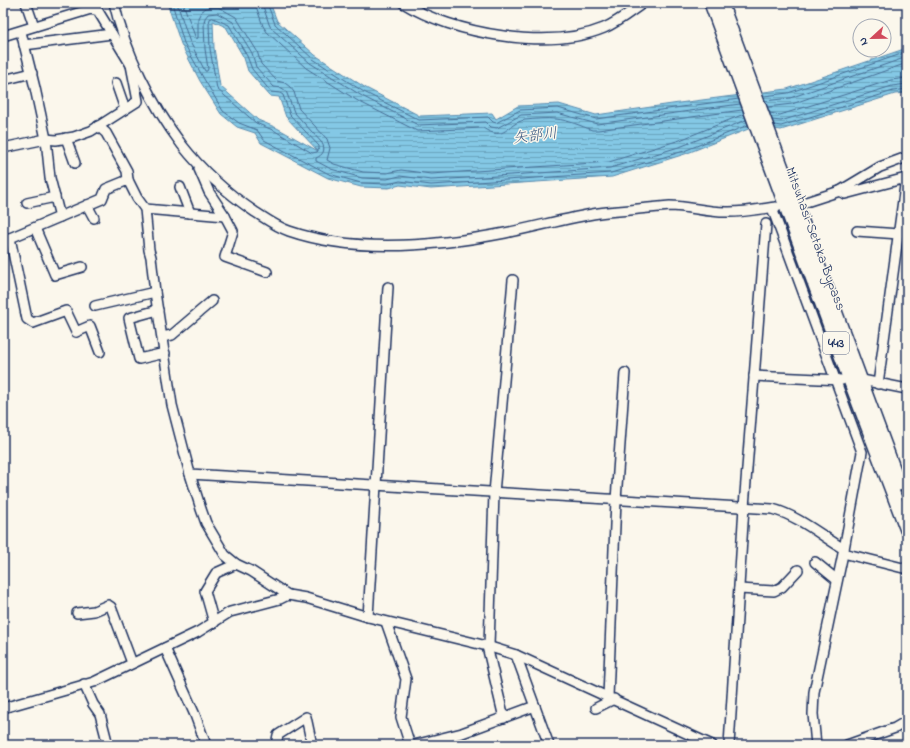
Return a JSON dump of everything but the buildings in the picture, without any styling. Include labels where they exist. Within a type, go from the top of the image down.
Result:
[{"type":"highway","name":"Mitsuhasi-Setaka Bypass","points":[[711,3],[782,181]]},
{"type":"highway","name":"Mitsuhasi-Setaka Bypass","points":[[721,3],[849,380],[907,530]]},
{"type":"highway","name":"Mitsuhasi-Setaka Bypass","points":[[849,380],[893,467],[907,509]]},
{"type":"street","points":[[26,3],[34,26]]},
{"type":"street","points":[[3,148],[46,139],[66,138],[91,131],[138,101],[133,64],[114,3]]},
{"type":"street","points":[[403,3],[413,10],[461,27],[502,36],[535,38],[575,35],[604,28],[643,3]]},
{"type":"street","points":[[3,36],[21,32],[90,6],[98,11],[133,64],[160,113],[196,162],[225,191],[276,226],[313,238],[368,245],[405,245],[469,239],[599,213],[670,206],[728,212],[774,207],[849,380],[862,452],[844,551],[814,692],[813,714],[816,745]]},
{"type":"street","points":[[21,32],[32,73],[46,139],[50,178],[60,217]]},
{"type":"street","points":[[24,45],[112,34]]},
{"type":"street","points":[[3,80],[32,73]]},
{"type":"street","points":[[116,83],[125,109]]},
{"type":"street","points":[[98,126],[106,133],[127,171],[128,180],[137,198],[145,209],[155,292],[172,405],[201,509],[206,522],[225,555],[236,564],[288,595],[306,598],[368,618],[488,646],[516,655],[712,745]]},
{"type":"street","points":[[66,138],[75,163]]},
{"type":"street","points":[[806,202],[840,191],[880,167],[907,157]]},
{"type":"street","points":[[196,162],[209,192],[233,231],[225,258],[267,272]]},
{"type":"street","points":[[840,191],[845,194],[907,178],[878,384]]},
{"type":"street","points":[[100,352],[90,326],[76,332],[66,311],[33,323],[28,319],[7,238],[35,228],[102,199],[106,189],[128,180]]},
{"type":"street","points":[[180,187],[190,213]]},
{"type":"street","points":[[27,203],[55,197]]},
{"type":"street","points":[[87,205],[94,218]]},
{"type":"street","points":[[145,209],[225,216]]},
{"type":"street","points":[[730,745],[744,507],[766,224]]},
{"type":"street","points":[[35,228],[55,275],[82,267]]},
{"type":"street","points":[[857,231],[899,234]]},
{"type":"street","points":[[504,718],[488,646],[494,493],[513,280]]},
{"type":"street","points":[[368,618],[388,287]]},
{"type":"street","points":[[95,306],[155,292]]},
{"type":"street","points":[[162,337],[172,335],[212,301]]},
{"type":"street","points":[[158,310],[129,318],[139,359],[165,353]]},
{"type":"street","points":[[611,698],[616,500],[626,373]]},
{"type":"street","points":[[754,376],[849,380],[907,389]]},
{"type":"street","points":[[190,474],[772,509],[782,511],[844,551],[907,569]]},
{"type":"street","points":[[815,562],[837,580]]},
{"type":"street","points":[[214,623],[205,591],[216,573],[236,564]]},
{"type":"street","points":[[739,590],[774,591],[782,587],[798,570]]},
{"type":"street","points":[[3,708],[94,682],[198,632],[230,612],[280,599],[288,595]]},
{"type":"street","points":[[77,613],[94,611],[108,605],[112,607],[132,664]]},
{"type":"street","points":[[386,622],[406,679],[401,717],[410,745]]},
{"type":"street","points":[[165,648],[195,715],[206,745]]},
{"type":"street","points":[[516,655],[549,745]]},
{"type":"street","points":[[84,684],[100,714],[108,745]]},
{"type":"street","points":[[596,708],[611,698]]},
{"type":"street","points":[[414,745],[462,733],[535,706]]},
{"type":"street","points":[[276,745],[278,735],[306,717],[312,745]]},
{"type":"street","points":[[847,745],[889,730],[907,721]]},
{"type":"water","name":"矢部川","points":[[167,3],[270,3],[277,21],[315,55],[366,88],[420,116],[492,113],[496,119],[518,106],[559,104],[596,115],[787,89],[878,58],[892,58],[892,53],[907,48],[907,93],[895,94],[781,130],[756,126],[685,154],[612,177],[431,189],[400,185],[389,188],[361,187],[328,178],[261,143],[255,133],[237,127],[221,114],[200,81],[181,44]],"holes":[[[213,21],[226,27],[244,58],[248,71],[270,96],[279,97],[286,117],[318,151],[277,128],[258,120],[220,86],[214,48]]]}]
